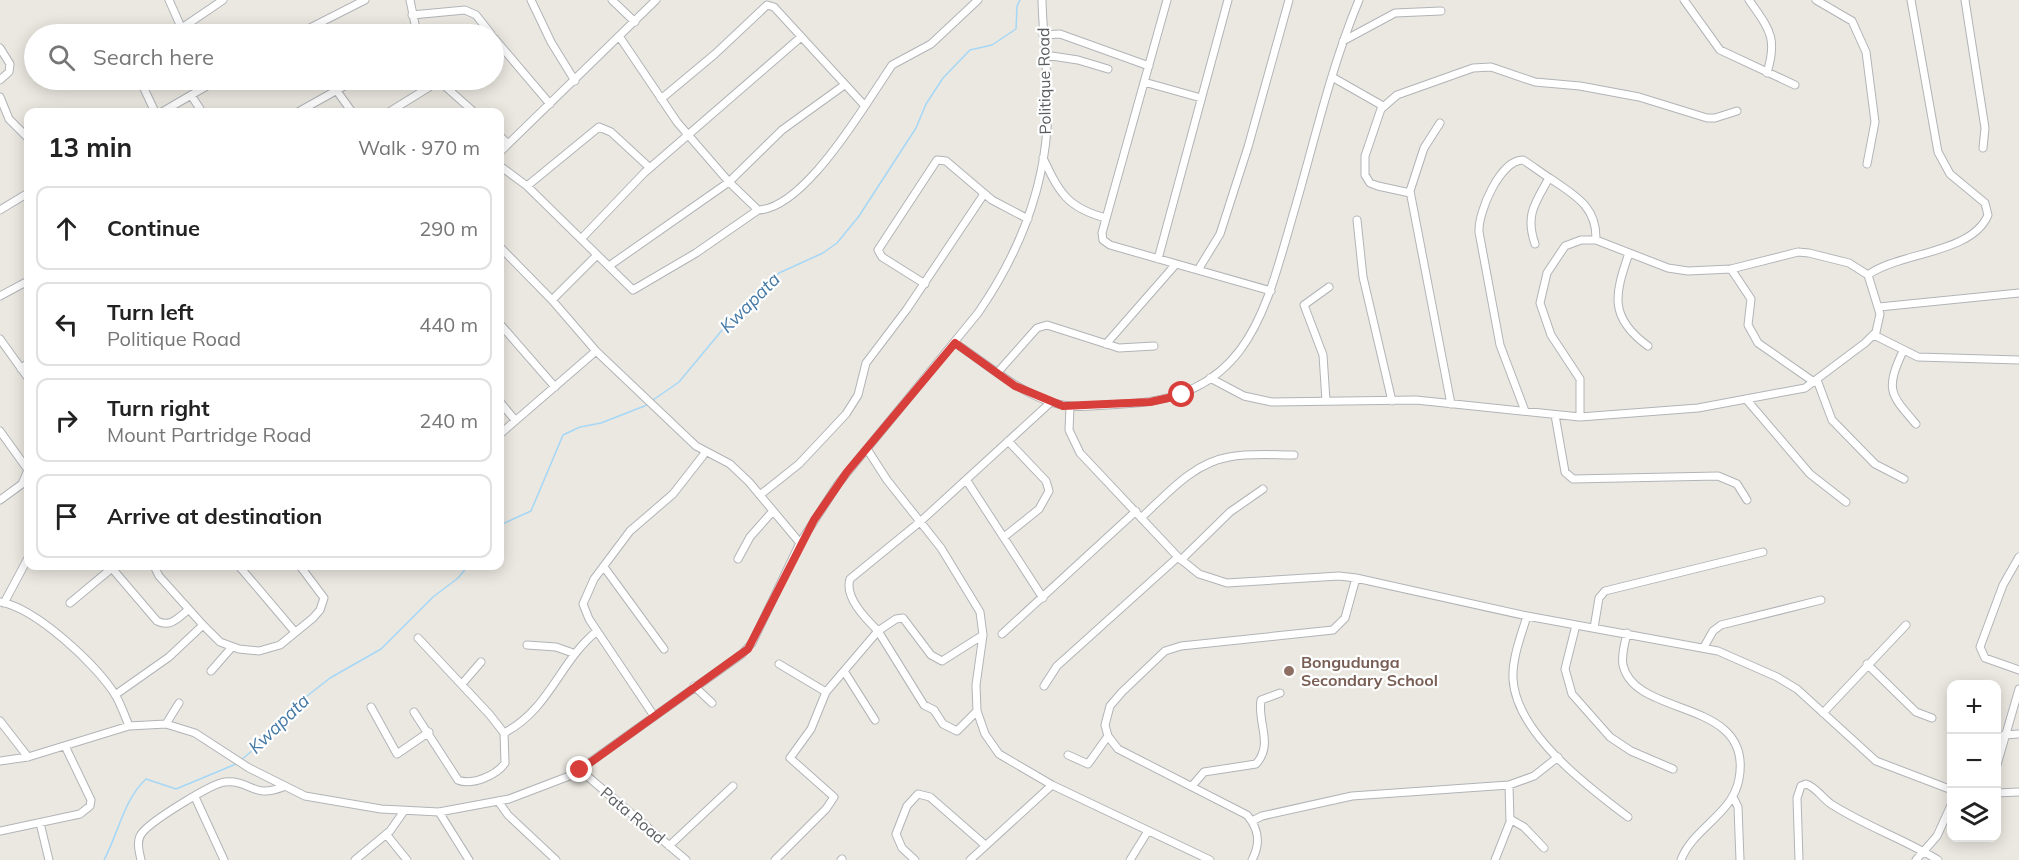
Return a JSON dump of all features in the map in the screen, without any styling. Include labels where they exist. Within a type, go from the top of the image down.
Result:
[{"type":"street","points":[[169,0],[181,24]]},
{"type":"street","points":[[187,24],[223,0]]},
{"type":"street","points":[[318,24],[365,0]]},
{"type":"street","points":[[410,0],[414,24]]},
{"type":"street","points":[[531,0],[551,42],[575,81]]},
{"type":"street","points":[[612,0],[635,22]]},
{"type":"street","points":[[504,147],[575,81],[656,0]]},
{"type":"street","points":[[504,169],[527,186],[630,288],[635,290],[758,210],[766,210],[786,198],[823,165],[892,65],[931,44],[978,0]]},
{"type":"street","name":"Politique Road","points":[[694,686],[748,649],[800,543],[843,478],[955,343],[997,286],[1028,219],[1047,129],[1042,0]]},
{"type":"street","points":[[1167,0],[1102,236],[1107,244],[1271,291]]},
{"type":"street","points":[[1158,259],[1228,0]]},
{"type":"street","points":[[1198,270],[1215,246],[1224,224],[1289,0]]},
{"type":"street","points":[[955,343],[1015,386],[1051,402],[1070,407],[1159,401],[1182,395],[1210,378],[1250,337],[1271,291],[1332,77],[1359,0]]},
{"type":"street","points":[[1684,0],[1720,50],[1795,85]]},
{"type":"street","points":[[1749,0],[1772,36],[1773,55],[1767,73]]},
{"type":"street","points":[[1816,0],[1852,21],[1866,52],[1875,122],[1867,164]]},
{"type":"street","points":[[1868,275],[1892,261],[1947,246],[1968,235],[1985,221],[1988,215],[1985,203],[1950,174],[1938,152],[1911,0]]},
{"type":"street","points":[[1965,0],[1985,128],[1983,148]]},
{"type":"street","points":[[661,99],[715,54],[765,6],[772,3],[843,86],[865,106]]},
{"type":"street","points":[[412,15],[465,10],[476,15],[483,24]]},
{"type":"street","points":[[1343,41],[1395,13],[1441,11]]},
{"type":"street","points":[[1043,35],[1060,34],[1149,66]]},
{"type":"street","points":[[619,36],[688,135],[729,182],[758,210]]},
{"type":"street","points":[[581,239],[650,168],[801,37]]},
{"type":"street","points":[[0,48],[10,64],[9,72],[0,80]]},
{"type":"street","points":[[504,50],[550,104]]},
{"type":"street","points":[[1044,55],[1078,60],[1108,69]]},
{"type":"street","points":[[1410,193],[1370,183],[1365,175],[1365,156],[1383,106],[1392,98],[1420,85],[1486,66],[1535,82],[1580,86],[1639,97],[1707,118],[1737,111]]},
{"type":"street","points":[[1332,77],[1383,106]]},
{"type":"street","points":[[1144,82],[1201,98]]},
{"type":"street","points":[[609,266],[729,182],[782,130],[843,86]]},
{"type":"street","points":[[145,90],[153,108]]},
{"type":"street","points":[[169,108],[200,90]]},
{"type":"street","points":[[305,108],[334,90]]},
{"type":"street","points":[[337,90],[349,108]]},
{"type":"street","points":[[395,108],[423,90]]},
{"type":"street","points":[[450,90],[470,108]]},
{"type":"street","points":[[191,95],[199,108]]},
{"type":"street","points":[[0,97],[9,119],[24,134]]},
{"type":"street","points":[[1440,123],[1424,148],[1412,179],[1410,193],[1451,404]]},
{"type":"street","points":[[527,186],[599,127],[611,132],[650,168]]},
{"type":"street","points":[[504,140],[507,143]]},
{"type":"street","points":[[1042,158],[1053,182],[1077,208],[1106,218]]},
{"type":"street","points":[[925,284],[882,257],[878,250],[931,166],[939,159],[946,161],[984,194],[1028,219]]},
{"type":"street","points":[[1525,411],[1500,345],[1479,222],[1492,189],[1516,161],[1527,162],[1578,197],[1591,211],[1596,240]]},
{"type":"street","points":[[1535,244],[1530,227],[1530,215],[1549,178]]},
{"type":"street","points":[[760,495],[800,465],[846,414],[858,395],[866,363],[925,284],[984,194]]},
{"type":"street","points":[[0,210],[24,195]]},
{"type":"street","points":[[1357,220],[1363,277],[1392,401]]},
{"type":"street","points":[[1210,378],[1244,396],[1263,401],[1392,401],[1451,404],[1580,417],[1689,409],[1800,390],[1816,381],[1874,335],[1879,323],[1880,307],[1868,275],[1849,263],[1803,252],[1731,269],[1676,270],[1596,240],[1581,240],[1560,250],[1547,273],[1540,295],[1542,312],[1551,335],[1580,379],[1580,417]]},
{"type":"street","points":[[504,251],[552,300],[596,351],[696,446],[705,453],[730,464],[760,495],[800,543]]},
{"type":"street","points":[[1629,253],[1617,298],[1618,310],[1628,327],[1648,346]]},
{"type":"street","points":[[552,300],[597,255]]},
{"type":"street","points":[[1106,344],[1176,264]]},
{"type":"street","points":[[1731,269],[1751,299],[1748,325],[1758,343],[1816,381],[1832,420],[1875,464],[1904,479]]},
{"type":"street","points":[[0,296],[24,283]]},
{"type":"street","points":[[1326,401],[1323,355],[1304,305],[1329,288]]},
{"type":"street","points":[[1880,307],[2019,294]]},
{"type":"street","points":[[998,372],[1042,326],[1055,326],[1119,348],[1154,346]]},
{"type":"street","points":[[504,329],[555,387]]},
{"type":"street","points":[[1874,335],[1903,351],[1930,359],[2019,360]]},
{"type":"street","points":[[0,339],[24,373]]},
{"type":"street","points":[[504,430],[596,351]]},
{"type":"street","points":[[1903,351],[1894,375],[1892,392],[1895,400],[1916,424]]},
{"type":"street","points":[[1746,399],[1810,474],[1846,502]]},
{"type":"street","points":[[977,711],[957,731],[943,724],[934,710],[921,701],[878,631],[853,600],[848,582],[852,576],[967,481],[1051,402]]},
{"type":"street","points":[[504,407],[515,420]]},
{"type":"street","points":[[1070,407],[1069,425],[1074,444],[1180,559],[1199,574],[1227,583],[1339,576],[1356,578],[1527,616],[1704,647],[1729,655],[1777,677],[1802,693],[1876,761],[1947,788]]},
{"type":"street","points":[[1556,415],[1565,472],[1573,479],[1718,476],[1737,484],[1748,500]]},
{"type":"street","points":[[0,431],[24,464]]},
{"type":"street","points":[[1004,537],[1038,509],[1049,491],[1046,481],[1008,441]]},
{"type":"street","points":[[867,449],[887,480],[921,521],[976,604],[983,635],[976,685],[977,711],[985,734],[999,754],[1052,785],[1210,860]]},
{"type":"street","points":[[654,716],[597,631],[583,604],[587,590],[630,531],[674,494],[705,453]]},
{"type":"street","points":[[1002,634],[1139,514],[1185,478],[1216,460],[1236,456],[1294,455]]},
{"type":"street","points":[[0,500],[22,484],[24,479]]},
{"type":"street","points":[[967,481],[1043,598]]},
{"type":"street","points":[[1044,686],[1057,666],[1180,559],[1230,512],[1263,489]]},
{"type":"street","points":[[738,559],[750,537],[772,512]]},
{"type":"street","points":[[1594,628],[1599,598],[1605,591],[1762,552]]},
{"type":"street","points":[[2019,557],[2003,585],[1980,647],[1985,658],[2019,670]]},
{"type":"street","points":[[24,565],[2,603],[58,633],[98,673],[115,695],[129,726]]},
{"type":"street","points":[[604,567],[664,649]]},
{"type":"street","points":[[70,603],[108,570]]},
{"type":"street","points":[[114,570],[157,621],[171,623],[188,610]]},
{"type":"street","points":[[156,570],[188,610],[220,642],[247,651],[272,648],[320,610],[324,598],[303,570]]},
{"type":"street","points":[[242,570],[295,632]]},
{"type":"street","points":[[1252,860],[1258,841],[1252,821],[1235,807],[1125,754],[1108,736],[1105,718],[1110,706],[1122,692],[1165,651],[1181,646],[1330,631],[1345,618],[1356,578]]},
{"type":"street","points":[[1704,647],[1715,629],[1728,622],[1821,600]]},
{"type":"street","points":[[1527,616],[1513,668],[1516,696],[1524,715],[1558,757],[1591,789],[1628,817]]},
{"type":"street","points":[[775,860],[830,805],[834,797],[790,758],[810,729],[826,692],[878,631],[896,619],[903,618],[931,655],[942,661],[983,635]]},
{"type":"street","points":[[115,695],[169,657],[203,625]]},
{"type":"street","points":[[1576,625],[1565,669],[1572,694],[1610,737],[1631,752],[1673,769]]},
{"type":"street","points":[[1823,713],[1906,625]]},
{"type":"street","points":[[504,733],[519,724],[547,697],[573,653],[597,631]]},
{"type":"street","points":[[1627,633],[1622,655],[1624,668],[1638,688],[1723,728],[1733,738],[1738,748],[1739,780],[1733,797],[1688,848],[1681,860]]},
{"type":"street","points":[[414,712],[458,780],[466,783],[490,775],[502,768],[506,758],[504,733],[418,638]]},
{"type":"street","points":[[527,645],[556,646],[573,653]]},
{"type":"street","points":[[211,671],[232,647]]},
{"type":"street","points":[[462,684],[481,662]]},
{"type":"street","points":[[779,664],[826,692]]},
{"type":"street","points":[[1867,664],[1916,711],[1932,718]]},
{"type":"street","points":[[844,671],[875,720]]},
{"type":"street","points":[[0,761],[28,757],[129,726],[166,724],[195,734],[283,787],[326,801],[404,811],[439,812],[498,801],[535,790],[580,770],[694,686],[712,704]]},
{"type":"street","points":[[2001,747],[2019,688]]},
{"type":"street","points":[[1192,786],[1204,772],[1250,767],[1260,759],[1266,746],[1260,711],[1261,700],[1264,696],[1280,693]]},
{"type":"street","points":[[166,724],[179,703]]},
{"type":"street","points":[[371,707],[397,754],[429,732]]},
{"type":"street","points":[[0,722],[28,757]]},
{"type":"street","points":[[2004,735],[2019,734]]},
{"type":"street","points":[[1068,755],[1088,764],[1108,736]]},
{"type":"street","points":[[0,831],[80,814],[91,803],[65,746]]},
{"type":"street","points":[[1252,821],[1262,816],[1352,796],[1509,785],[1534,776],[1558,757]]},
{"type":"street","name":"Pata Road","points":[[580,770],[686,860]]},
{"type":"street","points":[[141,860],[138,844],[142,832],[177,806],[221,782],[236,782],[262,792],[283,787]]},
{"type":"street","points":[[1799,860],[1797,798],[1801,786],[1806,784],[1832,805],[1894,838],[1924,850],[1938,860]]},
{"type":"street","points":[[970,860],[1052,785]]},
{"type":"street","points":[[1495,860],[1510,819],[1509,785]]},
{"type":"street","points":[[669,846],[733,786]]},
{"type":"street","points":[[2001,793],[2019,792]]},
{"type":"street","points":[[915,860],[902,848],[896,834],[907,806],[918,794],[930,797],[985,845]]},
{"type":"street","points":[[195,797],[224,860]]},
{"type":"street","points":[[1733,797],[1738,807],[1740,860]]},
{"type":"street","points":[[498,801],[508,815],[556,860]]},
{"type":"street","points":[[355,860],[386,834],[404,811]]},
{"type":"street","points":[[439,812],[469,860]]},
{"type":"street","points":[[1916,860],[1937,836],[1947,814]]},
{"type":"street","points":[[1510,819],[1524,827],[1544,848]]},
{"type":"street","points":[[40,823],[49,860]]},
{"type":"street","points":[[1130,860],[1148,831]]},
{"type":"street","points":[[386,834],[407,860]]},
{"type":"waterway","name":"Kwapata","points":[[653,400],[679,382],[728,323],[751,305],[779,273],[823,253],[837,243],[859,216],[916,128],[926,104],[943,78],[970,50],[992,45],[1016,29],[1017,6],[1020,0]]},
{"type":"waterway","name":"Kwapata","points":[[504,523],[531,511],[563,435],[580,427],[601,423],[647,405]]},
{"type":"waterway","name":"Kwapata","points":[[240,761],[267,738],[302,700],[330,678],[381,649],[433,597],[465,570]]},
{"type":"waterway","name":"Kwapata","points":[[104,860],[132,796],[146,779],[176,789],[236,764]]},
{"type":"place","name":"Bongudunga Secondary School","points":[[1289,671]]},
{"type":"route","points":[[580,770],[748,649],[800,543],[814,520],[847,472],[955,343],[978,357],[1015,386],[1063,406],[1150,402],[1182,395]]}]
